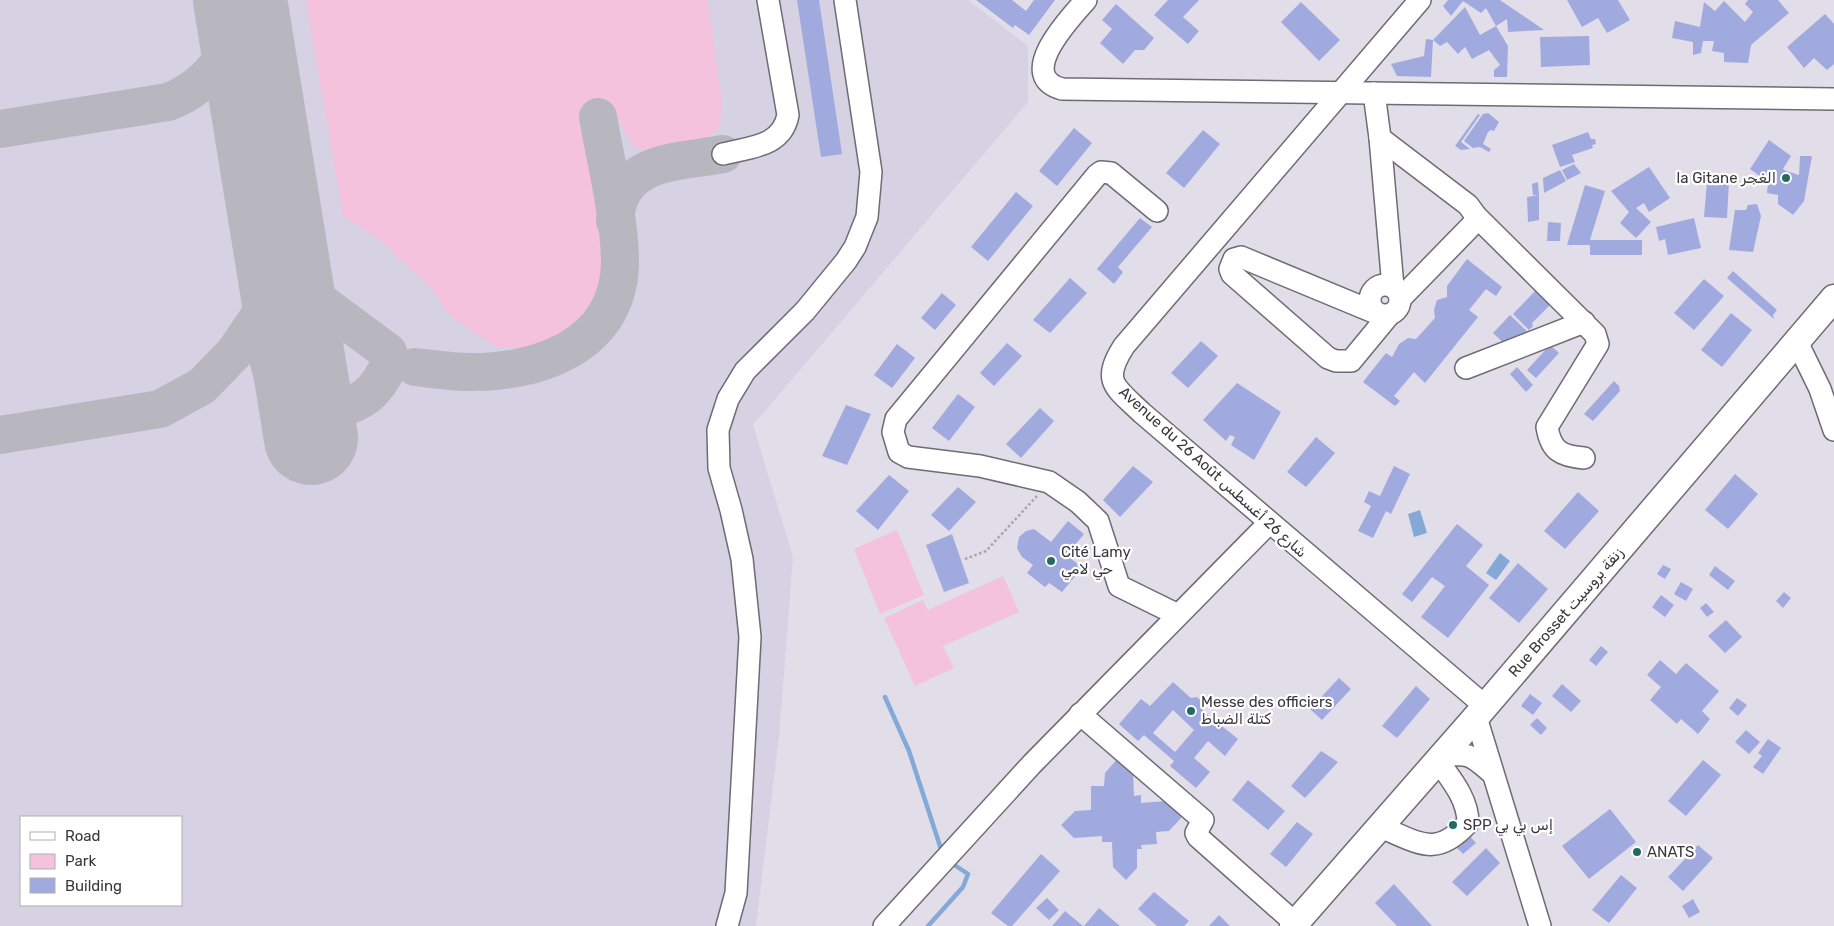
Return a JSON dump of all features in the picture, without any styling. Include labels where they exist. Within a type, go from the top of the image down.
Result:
[{"type":"main road","name":"Rue Brosset زنقة بروسيت","points":[[1294,925],[1480,712],[1834,298]]},
{"type":"street","points":[[723,154],[774,140],[782,132],[788,115],[768,0]]},
{"type":"street","points":[[727,926],[736,893],[750,637],[742,559],[732,510],[719,468],[718,430],[728,399],[745,371],[805,311],[846,261],[867,217],[871,172],[845,0]]},
{"type":"street","points":[[1086,0],[1051,42],[1046,54],[1043,67],[1046,77],[1054,87],[1062,89],[1834,99]]},
{"type":"street","name":"Avenue du 26 Août شارع 26 أغسطس","points":[[1420,0],[1124,346],[1114,362],[1111,375],[1117,389],[1142,413],[1269,523],[1480,712]]},
{"type":"street","points":[[1374,93],[1380,138],[1390,303]]},
{"type":"street","points":[[1380,138],[1468,205],[1476,216],[1595,334],[1598,344],[1547,427],[1550,442],[1565,456],[1584,458]]},
{"type":"street","points":[[1157,211],[1111,173],[1101,172],[1097,175],[893,425],[896,447],[903,455],[980,466],[1049,482],[1078,502],[1100,524],[1119,586],[1178,615]]},
{"type":"street","points":[[1390,303],[1241,257],[1234,259],[1231,263],[1232,274],[1328,358],[1336,361],[1351,361],[1390,303],[1476,222],[1476,216]]},
{"type":"street","points":[[1466,368],[1584,322]]},
{"type":"street","points":[[1797,342],[1820,389],[1834,430]]},
{"type":"street","points":[[884,926],[1080,714],[1269,523]]},
{"type":"street","points":[[1480,712],[1493,774],[1540,926]]},
{"type":"street","name":"Rue Brosset زنقة بروسيت","points":[[1080,714],[1204,820],[1196,833],[1198,838],[1294,925]]},
{"type":"street","points":[[1380,827],[1431,846],[1443,844],[1457,836],[1468,823],[1468,814],[1457,788],[1440,758],[1468,755],[1493,774]]},
{"type":"path","points":[[965,560],[986,551],[1049,482]]},
{"type":"shaded area","points":[[0,0],[968,0],[1028,46],[1028,102],[753,425],[793,557],[779,736],[756,926],[0,926]]},
{"type":"green space","points":[[306,0],[707,0],[722,100],[720,127],[698,146],[662,155],[634,147],[616,116],[585,118],[604,235],[602,285],[586,324],[544,349],[497,347],[450,316],[432,289],[379,239],[343,216]]},
{"type":"green space","points":[[897,530],[924,595],[880,614],[854,549]]},
{"type":"green space","points":[[1003,576],[1019,612],[943,646],[954,668],[915,686],[884,618],[923,600],[928,610]]},
{"type":"water","points":[[1420,510],[1427,533],[1414,537],[1408,514]]},
{"type":"water","points":[[1500,553],[1510,561],[1496,580],[1486,573]]},
{"type":"building","points":[[797,0],[819,0],[842,154],[821,157]]},
{"type":"building","points":[[976,0],[1012,0],[1026,11],[1034,0],[1055,0],[1029,35],[1015,25],[1013,28]]},
{"type":"building","points":[[1168,0],[1199,0],[1183,17],[1199,31],[1188,44],[1154,15]]},
{"type":"building","points":[[1448,0],[1500,0],[1544,30],[1508,32],[1507,19],[1496,26],[1486,8],[1481,13],[1463,1],[1451,16],[1443,6]]},
{"type":"building","points":[[1567,0],[1618,0],[1630,20],[1607,33],[1598,18],[1582,27]]},
{"type":"building","points":[[1748,0],[1778,0],[1789,13],[1751,45],[1748,63],[1724,62],[1724,53],[1712,51],[1714,41],[1703,41],[1701,53],[1693,55],[1693,42],[1672,38],[1675,21],[1700,27],[1704,2],[1715,11],[1724,1],[1745,22],[1753,12],[1745,4]]},
{"type":"building","points":[[1301,2],[1340,40],[1319,61],[1281,22]]},
{"type":"building","points":[[1116,4],[1154,38],[1144,50],[1135,50],[1123,64],[1100,43],[1112,29],[1102,20]]},
{"type":"building","points":[[1465,7],[1480,35],[1496,26],[1508,46],[1507,77],[1494,77],[1494,70],[1500,65],[1489,50],[1472,59],[1465,47],[1458,54],[1447,42],[1440,46],[1433,40]]},
{"type":"building","points":[[1825,14],[1834,24],[1834,64],[1827,70],[1814,58],[1804,68],[1787,47]]},
{"type":"building","points":[[1589,36],[1590,65],[1541,67],[1540,37]]},
{"type":"building","points":[[1426,39],[1433,40],[1431,77],[1397,76],[1391,64],[1424,56]]},
{"type":"building","points":[[1488,113],[1499,122],[1494,131],[1488,132],[1483,144],[1491,149],[1489,152],[1480,147],[1473,148],[1464,141],[1483,114]]},
{"type":"building","points":[[1478,114],[1480,115],[1461,142],[1470,149],[1461,150],[1455,146]]},
{"type":"building","points":[[1074,128],[1092,143],[1057,186],[1039,171]]},
{"type":"building","points":[[1203,130],[1220,144],[1184,188],[1166,173]]},
{"type":"building","points":[[1588,132],[1591,139],[1595,139],[1596,144],[1592,145],[1593,148],[1572,155],[1575,162],[1560,167],[1552,145]]},
{"type":"building","name":"la Gitane الغجر","points":[[1769,140],[1791,156],[1783,169],[1786,171],[1799,175],[1800,156],[1812,156],[1804,201],[1793,215],[1778,204],[1778,195],[1767,193],[1768,182],[1750,169]]},
{"type":"building","points":[[1574,164],[1581,173],[1567,180],[1562,170]]},
{"type":"building","points":[[1649,167],[1670,198],[1649,212],[1644,203],[1636,208],[1651,222],[1636,238],[1620,223],[1629,212],[1611,191]]},
{"type":"building","points":[[1560,170],[1566,181],[1544,193],[1543,178]]},
{"type":"building","points":[[1538,182],[1539,195],[1533,195],[1532,184]]},
{"type":"building","points":[[1707,182],[1729,182],[1727,218],[1704,217]]},
{"type":"building","points":[[1585,185],[1605,191],[1590,240],[1642,240],[1642,255],[1590,255],[1590,245],[1567,245]]},
{"type":"building","points":[[1016,192],[1033,206],[988,261],[971,247]]},
{"type":"building","points":[[1539,195],[1539,220],[1528,222],[1527,197]]},
{"type":"building","points":[[1757,204],[1761,216],[1753,252],[1729,250],[1735,210],[1746,210],[1748,205]]},
{"type":"building","points":[[1140,218],[1152,227],[1118,267],[1123,272],[1114,284],[1097,269]]},
{"type":"building","points":[[1694,218],[1701,248],[1668,255],[1665,239],[1659,241],[1656,227]]},
{"type":"building","points":[[1548,222],[1561,223],[1560,241],[1547,241]]},
{"type":"building","points":[[1467,259],[1502,287],[1496,296],[1486,289],[1469,310],[1478,317],[1425,383],[1414,372],[1394,396],[1400,401],[1395,406],[1363,382],[1386,353],[1392,357],[1399,344],[1408,338],[1416,339],[1435,318],[1434,310],[1437,300],[1447,297],[1447,286]]},
{"type":"building","points":[[1733,271],[1777,310],[1773,315],[1774,319],[1727,278]]},
{"type":"building","points":[[1070,278],[1087,293],[1050,333],[1033,320]]},
{"type":"building","points":[[1704,279],[1724,296],[1694,330],[1674,313]]},
{"type":"building","points":[[1539,287],[1552,303],[1532,323],[1533,326],[1529,330],[1513,314]]},
{"type":"building","points":[[942,293],[956,305],[935,330],[921,318]]},
{"type":"building","points":[[1731,313],[1752,330],[1722,367],[1701,350]]},
{"type":"building","points":[[1510,315],[1530,334],[1524,341],[1519,336],[1508,347],[1493,333]]},
{"type":"building","points":[[1201,341],[1218,356],[1188,388],[1171,373]]},
{"type":"building","points":[[1007,343],[1022,356],[994,386],[980,373]]},
{"type":"building","points":[[897,344],[915,358],[892,388],[874,375]]},
{"type":"building","points":[[1550,345],[1559,353],[1536,378],[1527,370]]},
{"type":"building","points":[[1517,367],[1533,385],[1526,392],[1510,374]]},
{"type":"building","points":[[1614,381],[1619,386],[1620,391],[1593,421],[1584,414]]},
{"type":"building","points":[[1237,383],[1281,412],[1254,460],[1231,445],[1235,437],[1230,435],[1226,441],[1203,420]]},
{"type":"building","points":[[958,394],[975,407],[949,441],[932,428]]},
{"type":"building","points":[[846,405],[871,414],[847,465],[822,456]]},
{"type":"building","points":[[1040,408],[1054,421],[1021,458],[1006,444]]},
{"type":"building","points":[[1316,437],[1335,453],[1306,487],[1287,472]]},
{"type":"building","points":[[1133,466],[1153,482],[1120,517],[1103,500]]},
{"type":"building","points":[[1394,466],[1410,474],[1391,514],[1386,511],[1373,538],[1358,531],[1371,506],[1364,502],[1369,491],[1380,496]]},
{"type":"building","points":[[1735,474],[1758,494],[1728,529],[1705,510]]},
{"type":"building","points":[[889,475],[909,491],[878,530],[856,511]]},
{"type":"building","points":[[958,487],[976,502],[949,531],[931,515]]},
{"type":"building","points":[[1578,492],[1599,511],[1565,549],[1544,531]]},
{"type":"building","name":"Cité Lamy حي لامي","points":[[1068,521],[1084,534],[1067,555],[1082,568],[1062,592],[1049,583],[1045,587],[1027,573],[1033,565],[1022,557],[1017,548],[1019,537],[1026,531],[1034,529],[1051,542]]},
{"type":"building","points":[[1457,524],[1483,545],[1466,566],[1489,585],[1448,638],[1421,617],[1445,586],[1432,577],[1412,602],[1402,594]]},
{"type":"building","points":[[952,534],[969,583],[944,592],[926,545]]},
{"type":"building","points":[[1518,563],[1548,589],[1519,623],[1489,598]]},
{"type":"building","points":[[1663,565],[1671,569],[1665,579],[1657,574]]},
{"type":"building","points":[[1715,566],[1735,581],[1728,590],[1709,575]]},
{"type":"building","points":[[1681,582],[1693,589],[1686,601],[1674,594]]},
{"type":"building","points":[[1784,592],[1791,598],[1783,608],[1776,601]]},
{"type":"building","points":[[1661,595],[1674,605],[1665,617],[1652,607]]},
{"type":"building","points":[[1706,603],[1714,612],[1707,617],[1700,608]]},
{"type":"building","points":[[1726,620],[1742,637],[1725,653],[1708,636]]},
{"type":"building","points":[[1601,646],[1608,652],[1596,666],[1589,660]]},
{"type":"building","points":[[1660,660],[1676,674],[1686,663],[1719,691],[1702,711],[1710,719],[1698,734],[1681,719],[1677,724],[1650,700],[1661,687],[1647,675]]},
{"type":"building","points":[[1339,678],[1351,689],[1322,720],[1310,709]]},
{"type":"building","points":[[1173,682],[1191,698],[1197,697],[1201,701],[1203,711],[1238,739],[1225,756],[1208,741],[1194,758],[1210,772],[1196,788],[1170,766],[1174,761],[1144,735],[1138,741],[1119,724],[1141,699],[1150,706]],"holes":[[[1173,710],[1194,730],[1175,752],[1153,733]]]},
{"type":"building","points":[[1562,684],[1581,701],[1571,712],[1552,696]]},
{"type":"building","points":[[1416,686],[1430,699],[1397,738],[1382,726]]},
{"type":"building","points":[[1530,694],[1542,703],[1533,715],[1521,706]]},
{"type":"building","points":[[1737,698],[1747,705],[1738,716],[1729,708]]},
{"type":"building","points":[[1537,718],[1547,728],[1541,735],[1530,725]]},
{"type":"building","points":[[1746,730],[1760,742],[1749,754],[1735,742]]},
{"type":"building","points":[[1768,739],[1781,748],[1763,774],[1753,767],[1762,756],[1758,753]]},
{"type":"building","points":[[1321,751],[1338,762],[1305,798],[1291,786]]},
{"type":"building","points":[[1118,758],[1133,772],[1134,796],[1141,795],[1141,803],[1166,801],[1182,817],[1169,831],[1156,832],[1157,844],[1141,845],[1142,849],[1137,849],[1137,868],[1126,880],[1113,867],[1112,842],[1102,842],[1102,836],[1074,838],[1061,825],[1075,811],[1091,810],[1091,786],[1104,786],[1105,773]]},
{"type":"building","points":[[1703,760],[1721,775],[1686,816],[1668,801]]},
{"type":"building","points":[[1248,780],[1285,811],[1268,830],[1232,800]]},
{"type":"building","points":[[1610,809],[1636,842],[1589,879],[1562,846]]},
{"type":"building","points":[[1297,822],[1313,834],[1286,867],[1270,854]]},
{"type":"building","points":[[1469,835],[1476,843],[1463,854],[1456,847]]},
{"type":"building","points":[[1698,845],[1713,858],[1683,891],[1668,877]]},
{"type":"building","points":[[1486,848],[1500,863],[1467,896],[1452,882]]},
{"type":"building","points":[[1041,854],[1060,871],[1012,926],[1008,926],[991,913]]},
{"type":"building","points":[[1621,875],[1637,888],[1609,923],[1592,910]]},
{"type":"building","points":[[1394,884],[1432,926],[1397,926],[1375,903]]},
{"type":"building","points":[[1154,892],[1189,921],[1184,926],[1157,926],[1138,909]]},
{"type":"building","points":[[1047,898],[1059,910],[1049,920],[1036,908]]},
{"type":"building","points":[[1693,899],[1700,912],[1689,918],[1682,906]]},
{"type":"building","points":[[1099,908],[1120,926],[1084,926]]},
{"type":"building","points":[[1065,911],[1083,926],[1052,926]]},
{"type":"building","points":[[1219,915],[1230,926],[1209,926]]},
{"type":"waterway","points":[[885,697],[909,751],[941,849]]},
{"type":"waterway","points":[[928,926],[963,887],[968,874],[956,866]]},
{"type":"taxiway","points":[[0,129],[168,102],[183,95],[197,86],[220,62],[234,33],[238,0]]},
{"type":"taxiway","points":[[415,367],[465,372],[519,368],[545,361],[568,350],[589,335],[605,316],[616,293],[620,264],[618,228],[598,117]]},
{"type":"taxiway","points":[[615,221],[619,201],[627,186],[639,175],[669,163],[723,154]]},
{"type":"taxiway","points":[[0,435],[160,409],[202,386],[235,352],[258,318],[269,287],[274,252],[275,215],[287,258],[303,286],[311,295],[388,352],[389,361],[385,373],[367,396],[348,405],[313,406],[294,400],[280,388],[271,369],[267,351],[267,336],[272,321],[288,298]]},
{"type":"runway","points":[[240,0],[311,438]]},
{"type":"place","name":"la Gitane الغجر","points":[[1786,178]]},
{"type":"place","name":"Cité Lamy حي لامي","points":[[1051,561]]},
{"type":"place","name":"Messe des officiers كتلة الضباط","points":[[1191,711]]},
{"type":"place","name":"SPP إس بي بي","points":[[1453,825]]},
{"type":"place","name":"ANATS","points":[[1637,852]]}]
